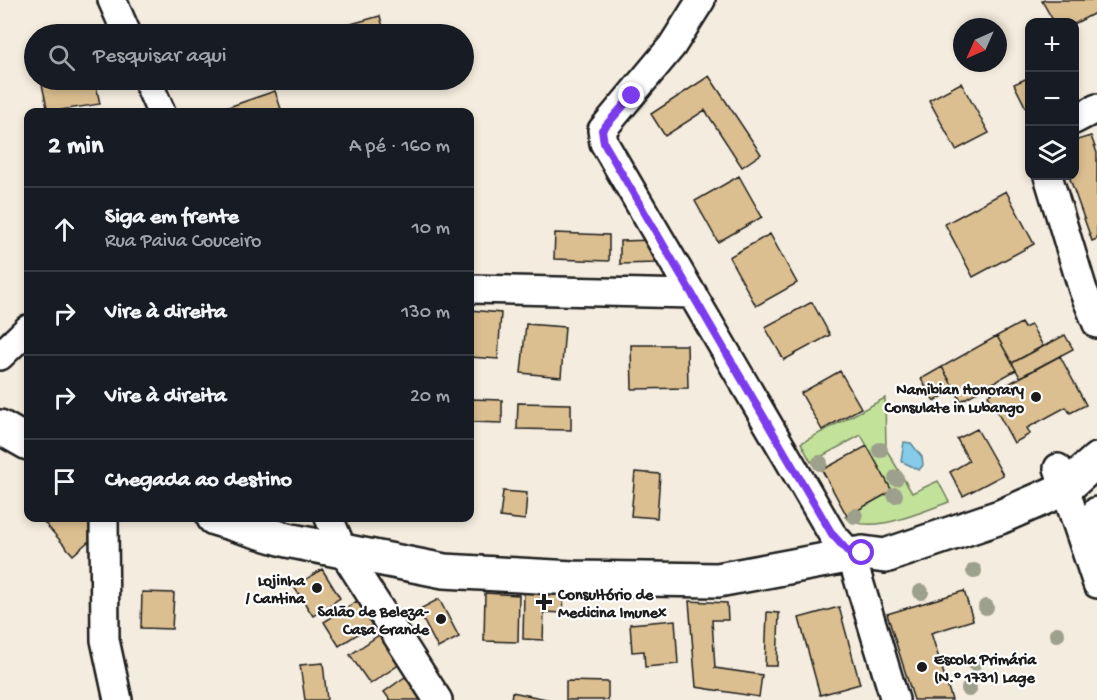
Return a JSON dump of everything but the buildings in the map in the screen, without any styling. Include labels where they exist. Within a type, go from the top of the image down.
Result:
[{"type":"main road","points":[[0,427],[24,441]]},
{"type":"main road","points":[[227,522],[287,540],[344,553],[444,571],[573,578],[718,580],[848,548],[885,556],[939,540],[1000,517],[1097,454]]},
{"type":"main road","points":[[1061,478],[1097,460]]},
{"type":"street","points":[[112,0],[123,24]]},
{"type":"street","points":[[701,0],[672,46],[607,123],[602,135],[624,181],[848,548],[895,700]]},
{"type":"street","points":[[151,90],[159,108]]},
{"type":"street","points":[[1079,117],[1097,108]]},
{"type":"street","points":[[1049,180],[1083,290],[1097,324]]},
{"type":"street","points":[[474,289],[693,294]]},
{"type":"street","points":[[0,356],[24,333]]},
{"type":"street","points":[[1061,478],[1094,575]]},
{"type":"street","points":[[1094,575],[1091,533],[1097,511]]},
{"type":"street","points":[[104,522],[105,640],[118,700]]},
{"type":"street","points":[[331,522],[344,553],[438,700]]},
{"type":"green space","points":[[885,398],[886,449],[912,493],[938,481],[949,502],[896,520],[867,524],[855,522],[845,517],[892,491],[861,435],[811,462],[801,443]]},
{"type":"water","points":[[904,442],[911,443],[922,457],[923,465],[919,470],[901,461]]},
{"type":"place","name":"Namibian Honorary Consulate in Lubango","points":[[1036,397]]},
{"type":"place","name":"Lojinha / Cantina","points":[[317,588]]},
{"type":"place","name":"Consultório de Medicina Imunex","points":[[544,602]]},
{"type":"place","name":"Salão de Beleza- Casa Grande","points":[[441,619]]},
{"type":"place","name":"Escola Primária (N.º 1731) Lage","points":[[922,667]]},
{"type":"route","points":[[632,96],[602,130],[604,143],[624,181],[693,294],[832,534],[851,555],[862,553]]}]
